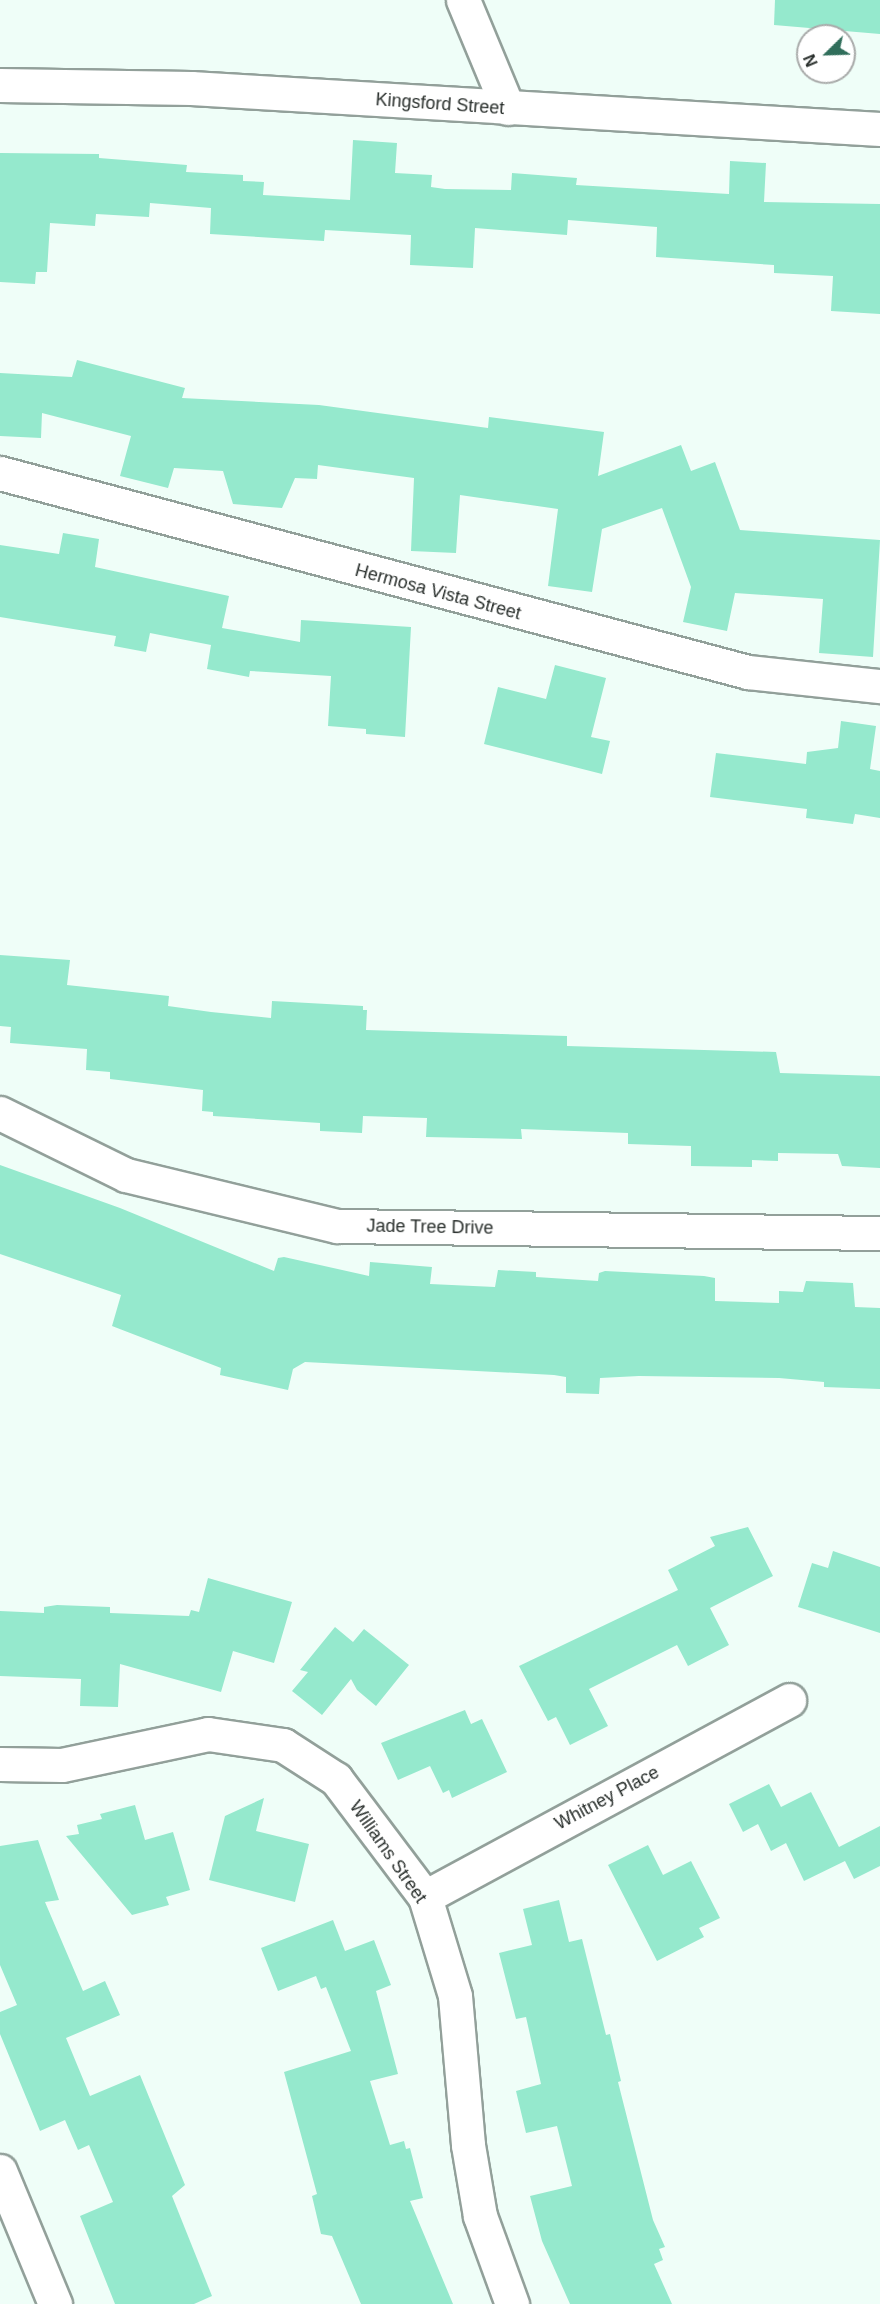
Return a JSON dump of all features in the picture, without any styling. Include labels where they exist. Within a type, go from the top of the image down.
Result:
[{"type":"street","points":[[463,0],[508,108]]},
{"type":"street","name":"Kingsford Street","points":[[0,85],[191,88],[880,129]]},
{"type":"street","name":"Hermosa Vista Street","points":[[0,473],[748,672],[880,686]]},
{"type":"street","name":"Jade Tree Drive","points":[[0,1113],[126,1175],[337,1226],[880,1233]]},
{"type":"street","name":"Whitney Place","points":[[425,1897],[789,1700]]},
{"type":"street","name":"Williams Street","points":[[0,1764],[62,1765],[208,1734],[283,1745],[336,1779],[425,1897],[455,1996],[468,2145],[480,2216],[512,2304]]},
{"type":"street","points":[[0,2171],[55,2304]]},
{"type":"building","points":[[775,0],[880,0],[880,34],[856,32],[856,24],[796,24],[796,27],[774,25]]},
{"type":"building","points":[[353,140],[397,143],[395,173],[432,175],[431,187],[445,189],[511,190],[512,173],[577,178],[576,185],[729,194],[730,161],[766,163],[764,202],[880,204],[880,314],[831,311],[833,276],[774,273],[774,265],[656,257],[657,227],[568,220],[567,235],[475,228],[473,268],[410,265],[411,235],[325,230],[324,241],[210,234],[211,208],[150,203],[149,217],[96,214],[95,226],[50,223],[47,272],[36,272],[35,284],[0,282],[0,153],[99,154],[99,158],[187,165],[186,172],[243,175],[243,181],[264,182],[263,195],[350,200]]},
{"type":"building","points":[[77,360],[185,388],[182,398],[319,405],[488,428],[489,417],[604,432],[598,476],[681,445],[691,471],[715,462],[740,530],[880,540],[873,657],[819,653],[823,599],[735,593],[727,631],[683,622],[691,587],[662,508],[602,529],[592,592],[548,586],[558,509],[460,495],[456,553],[411,551],[414,478],[318,465],[317,479],[295,478],[282,508],[233,504],[223,471],[174,468],[168,488],[120,476],[131,436],[42,413],[41,438],[0,436],[0,373],[72,377]]},
{"type":"building","points":[[63,533],[99,539],[95,567],[229,596],[222,628],[300,642],[301,620],[411,627],[405,737],[366,734],[366,729],[328,726],[331,676],[250,671],[249,677],[207,669],[211,645],[150,633],[146,652],[114,646],[116,636],[0,617],[0,545],[59,554]]},
{"type":"building","points":[[555,665],[606,678],[591,737],[610,741],[602,774],[484,744],[498,687],[546,699]]},
{"type":"building","points":[[841,721],[876,726],[870,769],[880,771],[880,818],[855,814],[853,824],[806,818],[807,809],[710,797],[716,753],[806,764],[807,752],[838,748]]},
{"type":"building","points":[[0,955],[70,960],[67,985],[169,996],[168,1006],[211,1012],[271,1018],[272,1001],[363,1006],[363,1010],[367,1010],[366,1030],[567,1036],[567,1046],[776,1052],[780,1073],[880,1076],[880,1168],[842,1166],[838,1154],[778,1153],[778,1161],[752,1160],[752,1167],[691,1166],[691,1146],[628,1144],[628,1133],[521,1129],[522,1139],[426,1137],[427,1118],[363,1116],[362,1133],[320,1131],[320,1123],[213,1116],[213,1112],[202,1111],[203,1090],[110,1079],[110,1072],[86,1070],[87,1049],[10,1043],[11,1027],[0,1026]]},
{"type":"building","points":[[0,1165],[120,1208],[274,1271],[278,1258],[284,1257],[369,1276],[370,1262],[432,1267],[430,1284],[495,1287],[498,1270],[536,1272],[536,1277],[598,1281],[599,1273],[605,1271],[704,1276],[715,1278],[715,1301],[779,1303],[779,1291],[803,1292],[806,1281],[853,1283],[855,1307],[880,1308],[880,1389],[824,1387],[824,1382],[779,1378],[639,1376],[600,1378],[599,1394],[566,1393],[566,1377],[554,1375],[305,1362],[293,1369],[288,1390],[220,1375],[221,1368],[112,1326],[121,1295],[0,1254]]},
{"type":"building","points":[[748,1527],[773,1576],[710,1608],[729,1645],[688,1666],[677,1645],[589,1689],[608,1726],[570,1745],[556,1717],[548,1721],[519,1666],[678,1590],[668,1570],[715,1546],[710,1537]]},
{"type":"building","points":[[833,1551],[880,1567],[880,1633],[798,1607],[812,1563],[828,1568]]},
{"type":"building","points":[[208,1578],[292,1602],[274,1663],[233,1651],[221,1692],[120,1664],[118,1707],[80,1706],[81,1679],[0,1676],[0,1611],[44,1613],[44,1607],[57,1605],[110,1607],[110,1613],[189,1616],[191,1610],[199,1612]]},
{"type":"building","points":[[335,1627],[353,1642],[364,1629],[409,1665],[376,1706],[357,1690],[351,1679],[322,1715],[292,1691],[308,1672],[300,1670]]},
{"type":"building","points":[[465,1710],[471,1724],[482,1719],[507,1772],[452,1798],[449,1790],[443,1793],[430,1766],[398,1780],[381,1743]]},
{"type":"building","points":[[769,1784],[781,1807],[811,1792],[839,1847],[880,1826],[880,1866],[854,1879],[845,1861],[804,1881],[786,1843],[771,1851],[758,1824],[743,1832],[729,1804]]},
{"type":"building","points":[[264,1798],[256,1831],[309,1844],[295,1902],[209,1880],[225,1816]]},
{"type":"building","points":[[135,1805],[145,1840],[173,1832],[190,1890],[166,1897],[169,1905],[132,1915],[66,1836],[79,1834],[77,1825],[102,1819],[100,1814]]},
{"type":"building","points":[[38,1840],[59,1900],[45,1902],[83,1991],[105,1981],[120,2015],[66,2038],[90,2096],[140,2075],[185,2185],[172,2196],[212,2296],[194,2304],[115,2304],[80,2216],[113,2202],[89,2145],[78,2150],[65,2120],[40,2131],[0,2034],[0,2012],[17,2005],[0,1965],[0,1846]]},
{"type":"building","points":[[648,1845],[663,1875],[691,1861],[720,1918],[699,1928],[704,1937],[657,1961],[608,1865]]},
{"type":"building","points":[[559,1900],[569,1942],[582,1939],[606,2035],[610,2034],[621,2081],[618,2082],[653,2220],[665,2247],[659,2249],[663,2260],[654,2264],[672,2304],[570,2304],[542,2241],[530,2196],[572,2186],[557,2126],[526,2133],[516,2091],[541,2084],[526,2017],[516,2019],[499,1953],[532,1945],[523,1909]]},
{"type":"building","points":[[333,1920],[345,1951],[374,1940],[391,1985],[376,1991],[398,2074],[370,2081],[390,2145],[404,2141],[406,2149],[410,2148],[423,2198],[410,2201],[453,2304],[361,2304],[332,2236],[321,2234],[312,2196],[317,2194],[284,2072],[351,2051],[326,1987],[321,1989],[316,1976],[278,1991],[261,1948]]}]
